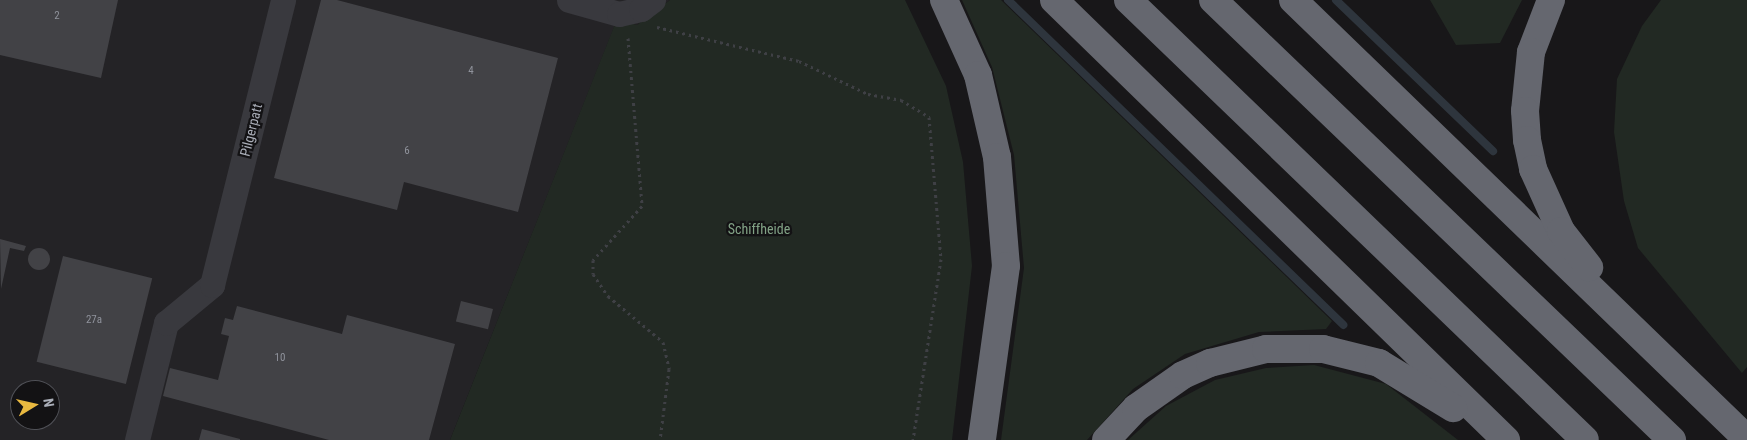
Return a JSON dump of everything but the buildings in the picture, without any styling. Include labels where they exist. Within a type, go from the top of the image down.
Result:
[{"type":"highway","points":[[944,0],[982,93],[997,157],[1006,266],[982,440]]},
{"type":"highway","points":[[1054,0],[1506,440]]},
{"type":"highway","points":[[1128,0],[1585,440]]},
{"type":"highway","points":[[1213,0],[1672,440]]},
{"type":"highway","points":[[1294,0],[1747,439]]},
{"type":"highway","points":[[1551,0],[1531,52],[1526,81],[1527,140],[1533,170],[1561,231],[1642,338]]},
{"type":"highway","points":[[1106,440],[1136,408],[1184,375],[1237,354],[1295,348],[1352,354],[1379,363],[1433,392],[1494,440]]},
{"type":"street","name":"Pilgerpatt","points":[[137,440],[166,323],[212,285],[283,0]]},
{"type":"street","points":[[570,0],[637,8]]},
{"type":"path","points":[[637,8],[628,37],[642,206],[593,260],[593,274],[608,296],[663,342],[669,369],[660,440]]},
{"type":"path","points":[[637,8],[653,26],[800,61],[868,94],[901,100],[928,117],[941,259],[913,440]]},
{"type":"shaded area","points":[[0,0],[670,0],[637,25],[617,20],[450,440],[0,440]]},
{"type":"green space","name":"Schiffheide","points":[[670,0],[905,0],[946,86],[963,162],[972,266],[952,440],[450,440],[617,19],[637,25]]},
{"type":"green space","points":[[962,0],[1001,0],[1332,321],[1326,329],[1259,332],[1185,354],[1133,389],[1087,440],[1001,440],[1024,268],[1014,155],[992,67]]},
{"type":"green space","points":[[1430,0],[1522,0],[1500,43],[1456,45]]},
{"type":"green space","points":[[1661,0],[1747,0],[1747,367],[1742,373],[1638,248],[1624,201],[1614,132],[1617,79],[1642,26]]},
{"type":"green space","points":[[1314,365],[1386,384],[1458,440],[1128,440],[1166,406],[1215,380],[1266,368]]},
{"type":"waterway","points":[[1008,0],[1343,325]]},
{"type":"waterway","points":[[1336,0],[1493,151]]}]
